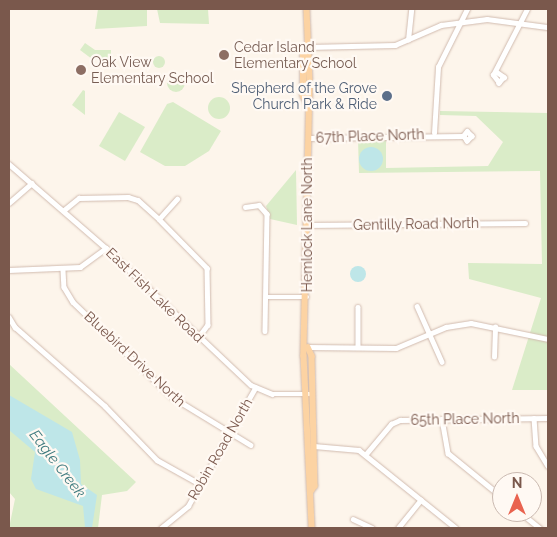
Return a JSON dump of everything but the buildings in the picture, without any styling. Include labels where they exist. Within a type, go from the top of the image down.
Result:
[{"type":"main road","name":"Hemlock Lane North","points":[[307,9],[308,47],[303,52],[303,96],[307,103],[308,346],[305,394],[312,528]]},
{"type":"main road","name":"Hemlock Lane North","points":[[308,346],[313,394],[314,446],[311,492]]},
{"type":"street","points":[[408,40],[411,9]]},
{"type":"street","points":[[434,133],[438,66],[467,9]]},
{"type":"street","points":[[497,72],[526,9]]},
{"type":"street","points":[[308,47],[395,45],[432,28],[459,23],[521,21],[548,27]]},
{"type":"street","name":"67th Place North","points":[[306,138],[434,133],[463,136]]},
{"type":"street","name":"East Fish Lake Road","points":[[9,164],[106,248],[255,388],[272,394],[313,394]]},
{"type":"street","points":[[9,203],[32,183]]},
{"type":"street","points":[[64,210],[79,198],[128,197],[138,200],[159,219],[207,268],[208,322],[199,337]]},
{"type":"street","points":[[159,219],[177,199]]},
{"type":"street","points":[[245,207],[259,205],[267,214],[268,297],[264,332]]},
{"type":"street","name":"Gentilly Road North","points":[[307,225],[525,223]]},
{"type":"street","points":[[9,270],[63,270],[88,264],[106,248]]},
{"type":"street","name":"Bluebird Drive North","points":[[63,270],[64,287],[73,302],[180,403],[251,445]]},
{"type":"street","points":[[268,297],[307,297]]},
{"type":"street","points":[[417,306],[442,362]]},
{"type":"street","points":[[358,307],[358,346]]},
{"type":"street","points":[[9,317],[149,454],[200,484]]},
{"type":"street","points":[[308,346],[396,348],[458,324],[495,327],[548,340]]},
{"type":"street","points":[[494,357],[495,327]]},
{"type":"street","name":"Robin Road North","points":[[161,528],[181,514],[200,484],[227,432],[255,388]]},
{"type":"street","points":[[534,418],[536,446],[548,466]]},
{"type":"street","name":"65th Place North","points":[[366,454],[395,422],[442,419],[548,418]]},
{"type":"street","points":[[442,419],[448,453],[492,489]]},
{"type":"street","points":[[314,446],[352,448],[366,454],[456,528]]},
{"type":"street","points":[[398,528],[421,500]]},
{"type":"street","points":[[353,519],[372,528]]},
{"type":"green space","points":[[98,9],[147,9],[147,26],[95,29]]},
{"type":"green space","points":[[157,9],[208,9],[209,24],[160,23]]},
{"type":"green space","points":[[85,43],[95,50],[111,50],[111,59],[92,59],[80,50]]},
{"type":"green space","points":[[157,56],[161,56],[165,62],[161,68],[157,68],[153,64],[153,60]]},
{"type":"green space","points":[[176,74],[182,77],[185,83],[182,89],[176,92],[170,89],[167,83],[170,77]]},
{"type":"green space","points":[[83,90],[85,91],[85,115],[72,105]]},
{"type":"green space","points":[[219,97],[227,100],[230,108],[227,116],[219,119],[211,116],[208,108],[211,100]]},
{"type":"green space","points":[[173,102],[221,131],[209,151],[185,166],[165,166],[140,152],[167,104]]},
{"type":"green space","points":[[440,111],[548,113],[548,390],[512,390],[541,298],[469,279],[468,263],[542,264],[540,171],[359,173],[358,140],[386,139],[386,168],[488,166],[503,142],[476,116],[440,115]]},
{"type":"green space","points":[[119,112],[145,127],[125,161],[99,146]]},
{"type":"green space","points":[[296,170],[297,225],[270,219],[266,206]]},
{"type":"green space","points":[[9,364],[136,482],[127,491],[102,495],[98,528],[9,528],[15,499],[9,492]]},
{"type":"water","points":[[371,147],[380,150],[383,159],[380,168],[371,171],[362,168],[359,159],[362,150]]},
{"type":"water","points":[[358,266],[366,274],[358,282],[350,274]]},
{"type":"water","name":"Eagle Creek","points":[[9,395],[72,432],[80,460],[81,484],[97,495],[92,528],[85,527],[83,506],[36,489],[31,479],[35,452],[9,430]]},
{"type":"place","name":"Cedar Island Elementary School","points":[[224,55]]},
{"type":"place","name":"Oak View Elementary School","points":[[81,70]]},
{"type":"place","name":"Shepherd of the Grove Church Park & Ride","points":[[387,96]]}]
